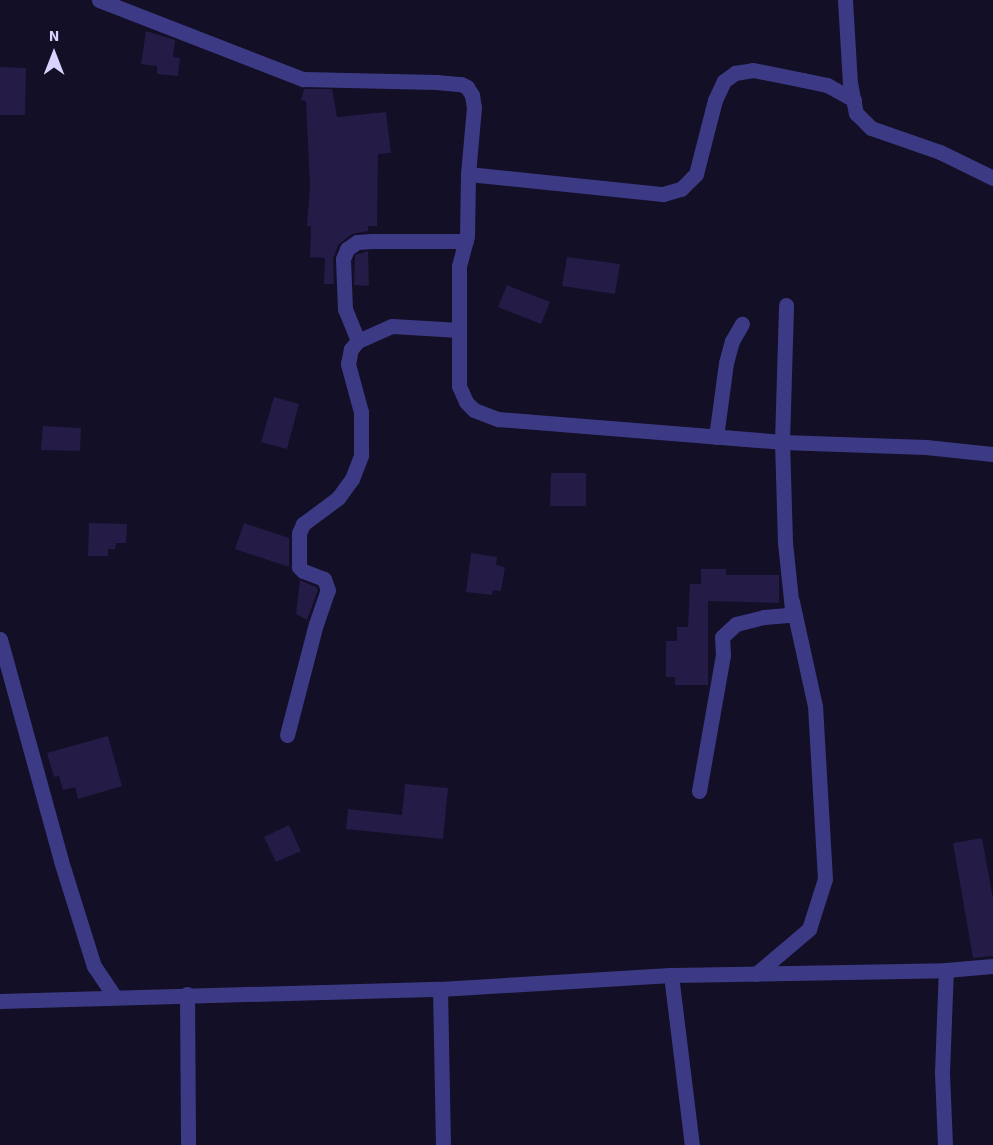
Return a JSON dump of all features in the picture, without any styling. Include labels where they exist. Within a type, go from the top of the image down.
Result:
[{"type":"street","points":[[99,0],[303,79],[461,84],[472,94],[474,107],[468,174],[466,242],[459,266],[459,386],[466,402],[474,410],[498,419],[782,442],[926,447],[993,454]]},
{"type":"street","points":[[845,1],[850,83],[856,113],[871,128],[940,152],[993,178]]},
{"type":"street","points":[[468,174],[663,194],[681,189],[696,174],[715,100],[724,81],[735,73],[753,70],[827,85],[854,100]]},
{"type":"street","points":[[358,341],[345,309],[343,259],[347,249],[357,242],[372,241],[466,242]]},
{"type":"street","points":[[756,974],[809,929],[825,879],[815,706],[792,598],[785,542],[782,442],[786,305]]},
{"type":"street","points":[[716,437],[726,363],[732,341],[742,324]]},
{"type":"street","points":[[288,735],[316,624],[328,590],[324,579],[303,571],[299,567],[299,533],[303,524],[338,498],[352,478],[361,455],[360,412],[348,364],[351,349],[358,341],[392,326],[459,330]]},
{"type":"street","points":[[699,792],[723,655],[722,637],[736,624],[764,617],[788,615],[792,598]]},
{"type":"street","points":[[0,639],[61,861],[94,966],[115,997]]},
{"type":"street","points":[[0,1001],[187,994],[440,989],[671,975],[946,970],[993,966]]},
{"type":"street","points":[[945,1145],[942,1072],[946,970]]},
{"type":"street","points":[[671,975],[692,1145]]},
{"type":"street","points":[[440,989],[443,1145]]},
{"type":"street","points":[[187,994],[189,1145]]},
{"type":"building","points":[[146,31],[175,40],[173,57],[180,58],[178,76],[157,74],[157,66],[141,64]]},
{"type":"building","points":[[0,67],[26,68],[25,115],[0,115]]},
{"type":"building","points":[[304,89],[332,89],[337,117],[386,112],[391,153],[378,154],[377,226],[368,226],[368,231],[352,234],[338,245],[333,259],[334,284],[324,284],[325,258],[310,257],[311,226],[307,226],[310,186],[306,101],[301,100]]},
{"type":"building","points":[[368,251],[369,286],[354,285],[355,255]]},
{"type":"building","points":[[567,257],[620,264],[615,294],[562,286]]},
{"type":"building","points":[[507,285],[550,302],[541,324],[498,307]]},
{"type":"building","points":[[274,397],[299,404],[287,449],[261,442]]},
{"type":"building","points":[[43,426],[81,428],[80,451],[41,450]]},
{"type":"building","points":[[551,473],[586,473],[586,506],[550,506]]},
{"type":"building","points":[[89,523],[127,524],[126,543],[116,543],[115,549],[108,549],[108,556],[88,556]]},
{"type":"building","points":[[244,523],[289,538],[289,567],[235,549]]},
{"type":"building","points":[[471,553],[497,557],[496,565],[505,567],[501,591],[493,590],[492,595],[466,592]]},
{"type":"building","points":[[701,569],[726,569],[726,575],[779,575],[779,603],[708,601],[708,685],[675,685],[675,677],[666,677],[666,641],[677,641],[677,627],[688,627],[690,584],[701,584]]},
{"type":"building","points":[[300,580],[318,590],[307,620],[296,614]]},
{"type":"building","points":[[108,736],[122,786],[78,799],[75,787],[63,790],[59,776],[54,777],[47,753]]},
{"type":"building","points":[[405,784],[448,788],[443,839],[346,829],[348,809],[402,815]]},
{"type":"building","points":[[289,825],[301,851],[276,862],[264,837]]},
{"type":"building","points":[[982,838],[993,899],[993,956],[973,958],[953,843]]}]
